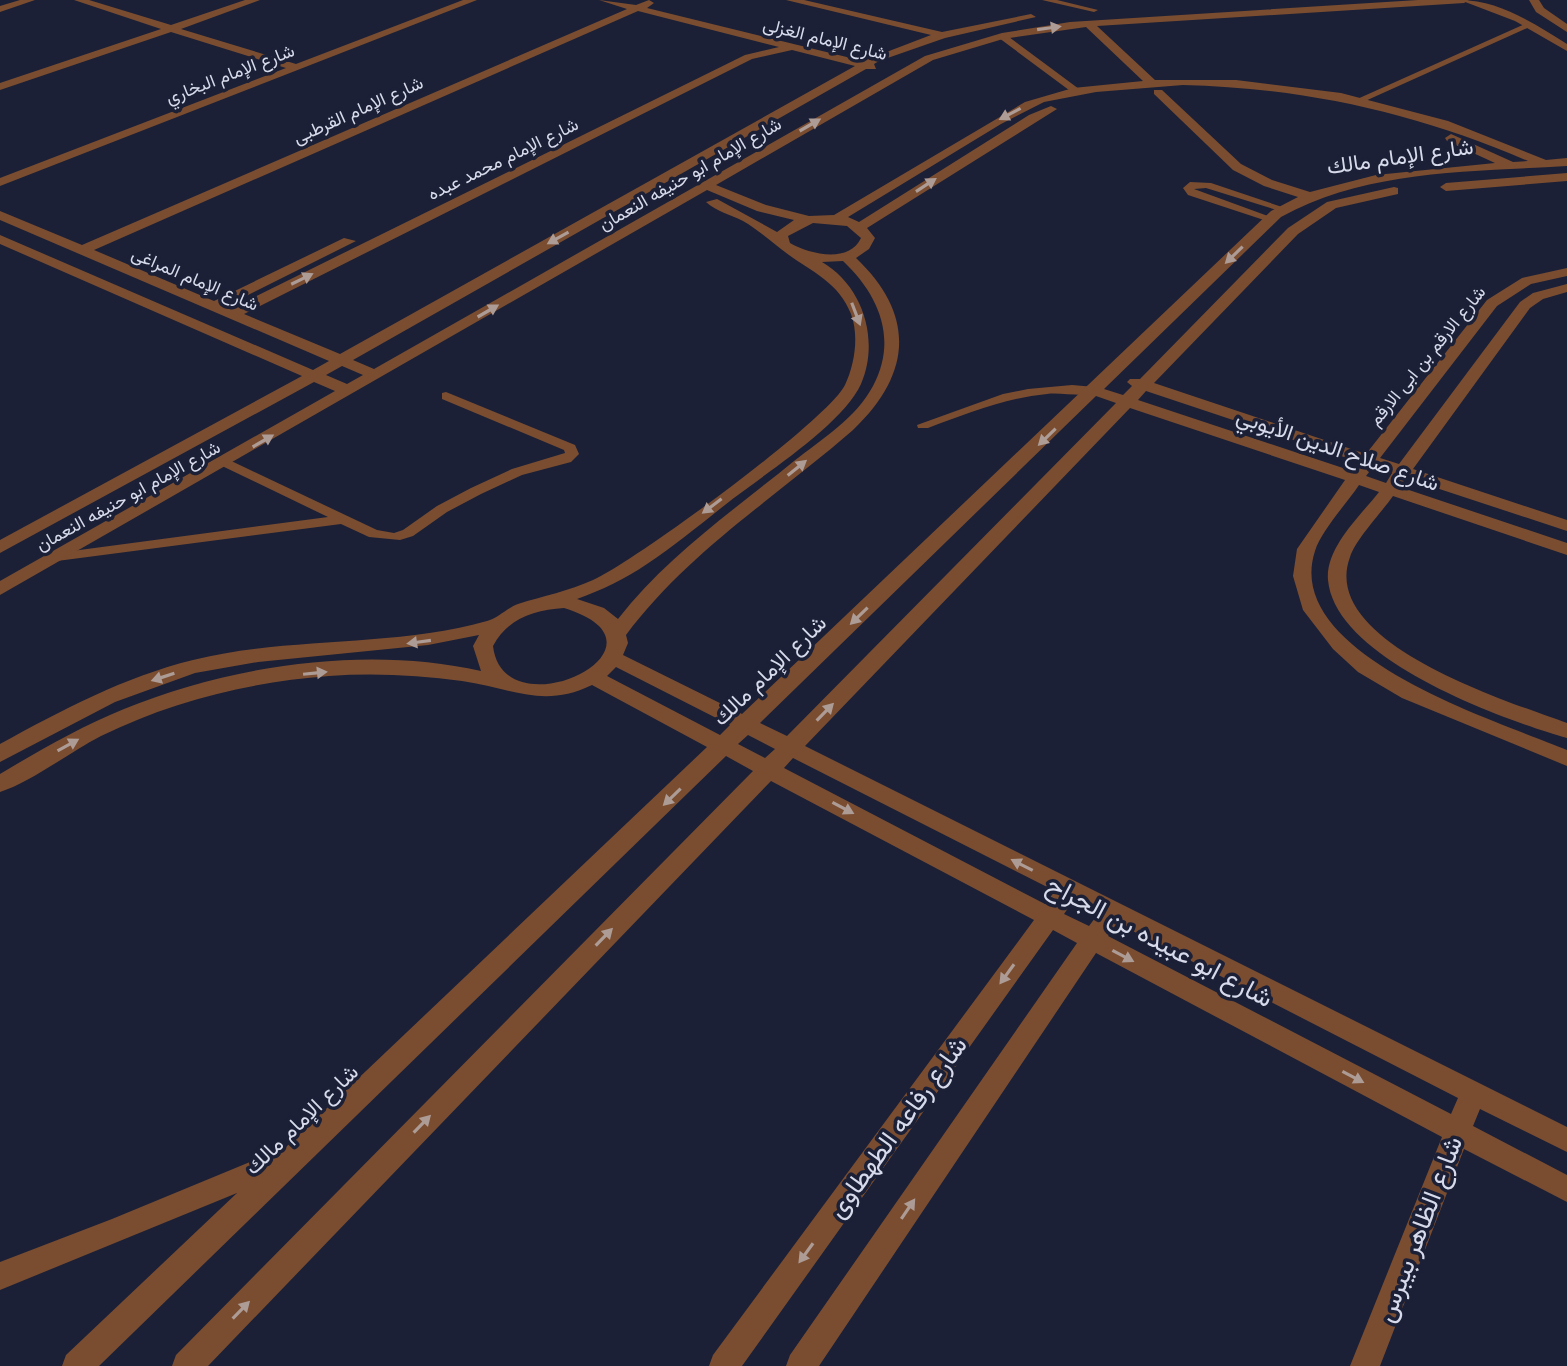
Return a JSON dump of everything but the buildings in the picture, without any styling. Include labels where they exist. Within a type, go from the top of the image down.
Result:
[{"type":"street","points":[[0,9],[30,0]]},
{"type":"street","points":[[79,0],[159,25]]},
{"type":"street","points":[[119,0],[174,24],[282,57]]},
{"type":"street","points":[[0,87],[111,49],[232,0]]},
{"type":"street","points":[[0,78],[159,25],[189,22],[255,0]]},
{"type":"street","name":"شارع الإمام البخاري","points":[[0,182],[445,0]]},
{"type":"street","name":"شارع الإمام البخاري","points":[[0,168],[282,57],[298,62],[316,60],[472,0]]},
{"type":"street","name":"شارع الإمام الغزلى","points":[[604,0],[642,4],[904,71]]},
{"type":"street","points":[[791,0],[942,35]]},
{"type":"street","name":"شارع الإمام ابو حنيفه النعمان","points":[[0,589],[904,71],[952,50],[1091,17],[1282,0]]},
{"type":"street","points":[[1464,0],[1497,9],[1567,48]]},
{"type":"street","name":"شارع الإمام ابو حنيفه النعمان","points":[[0,547],[313,376],[870,62],[942,35],[1036,16],[1091,17],[1464,0]]},
{"type":"street","points":[[1534,0],[1540,10],[1567,29]]},
{"type":"street","name":"شارع الإمام الغزلى","points":[[642,4],[750,37],[870,62]]},
{"type":"street","name":"شارع الإمام القرطبى","points":[[82,250],[642,4]]},
{"type":"street","points":[[1091,17],[1155,87],[1237,167],[1268,183],[1308,196]]},
{"type":"street","points":[[189,22],[282,57]]},
{"type":"street","name":"شارع الإمام محمد عبده","points":[[214,306],[732,53],[745,45],[750,37]]},
{"type":"street","points":[[98,45],[111,49]]},
{"type":"street","name":"شارع الإمام محمد عبده","points":[[232,314],[749,57],[793,47]]},
{"type":"street","points":[[836,219],[1014,111],[1048,97],[1076,91],[1257,85],[1360,100],[1461,128],[1557,163]]},
{"type":"street","points":[[860,227],[1033,117],[1089,99],[1155,87],[1238,91],[1339,105],[1423,127],[1513,167]]},
{"type":"street","name":"شارع الإمام مالك","points":[[77,1366],[1277,214],[1308,196],[1348,184],[1383,178],[1557,163]]},
{"type":"street","points":[[492,171],[510,176]]},
{"type":"street","name":"شارع الإمام مالك","points":[[187,1366],[1293,231],[1317,212],[1373,194],[1567,177]]},
{"type":"street","points":[[694,193],[748,219],[781,240],[789,250],[806,256],[846,256],[868,243],[866,232],[860,227],[836,219],[811,219],[762,208],[707,186]]},
{"type":"street","name":"شارع الإمام المراغى","points":[[0,215],[376,375]]},
{"type":"street","points":[[781,240],[781,235],[791,225],[811,219]]},
{"type":"street","name":"شارع الإمام المراغى","points":[[0,239],[349,391]]},
{"type":"street","points":[[0,754],[62,718],[114,694],[167,675],[220,660],[310,649],[406,644],[495,625],[519,610],[549,603],[600,584],[641,560],[802,438],[841,402],[860,365],[862,330],[858,314],[844,290],[806,256]]},
{"type":"street","points":[[0,784],[116,721],[153,706],[237,683],[322,672],[403,669],[450,671],[524,689],[551,691],[594,678],[614,658],[617,633],[640,601],[669,572],[858,418],[883,383],[894,348],[890,314],[873,283],[846,256]]},
{"type":"street","name":"شارع الارقم بن ابى الارقم","points":[[1567,272],[1537,276],[1518,283],[1492,303],[1355,479],[1306,549],[1302,576],[1310,606],[1340,644],[1365,667],[1409,693],[1567,758]]},
{"type":"street","points":[[1567,288],[1538,296],[1525,305],[1341,555],[1337,580],[1345,607],[1366,635],[1408,665],[1567,731]]},
{"type":"street","points":[[1467,334],[1497,343]]},
{"type":"street","name":"شارع صلاح الدين الأيوبي","points":[[1112,374],[1567,526]]},
{"type":"street","name":"شارع صلاح الدين الأيوبي","points":[[1095,391],[1567,549]]},
{"type":"street","points":[[549,603],[565,602],[593,609],[604,616],[617,633]]},
{"type":"street","points":[[495,625],[483,646],[484,657],[495,677],[508,684]]},
{"type":"street","name":"شارع ابو عبيده بن الجراح","points":[[614,658],[1567,1140]]},
{"type":"street","name":"شارع ابو عبيده بن الجراح","points":[[594,678],[1567,1189]]},
{"type":"street","name":"شارع رفاعه الطهطاوى","points":[[724,1366],[1070,888]]},
{"type":"street","points":[[801,1366],[1113,910]]},
{"type":"street","name":"شارع الظاهر بيبرس","points":[[1365,1366],[1473,1092]]},
{"type":"street","points":[[0,1276],[117,1231],[301,1153]]},
{"type":"lane","points":[[1046,0],[1091,17]]},
{"type":"lane","points":[[1360,100],[1530,25]]},
{"type":"lane","points":[[1002,36],[1076,91]]},
{"type":"lane","points":[[1194,184],[1207,185],[1277,214],[1192,193],[1188,188],[1194,184]]},
{"type":"lane","points":[[923,425],[984,403],[1040,388],[1067,387],[1095,391]]},
{"type":"lane","points":[[225,462],[374,534],[402,536],[476,491],[517,472],[566,459],[572,454],[570,448],[446,396]]},
{"type":"lane","points":[[57,557],[344,519]]}]
